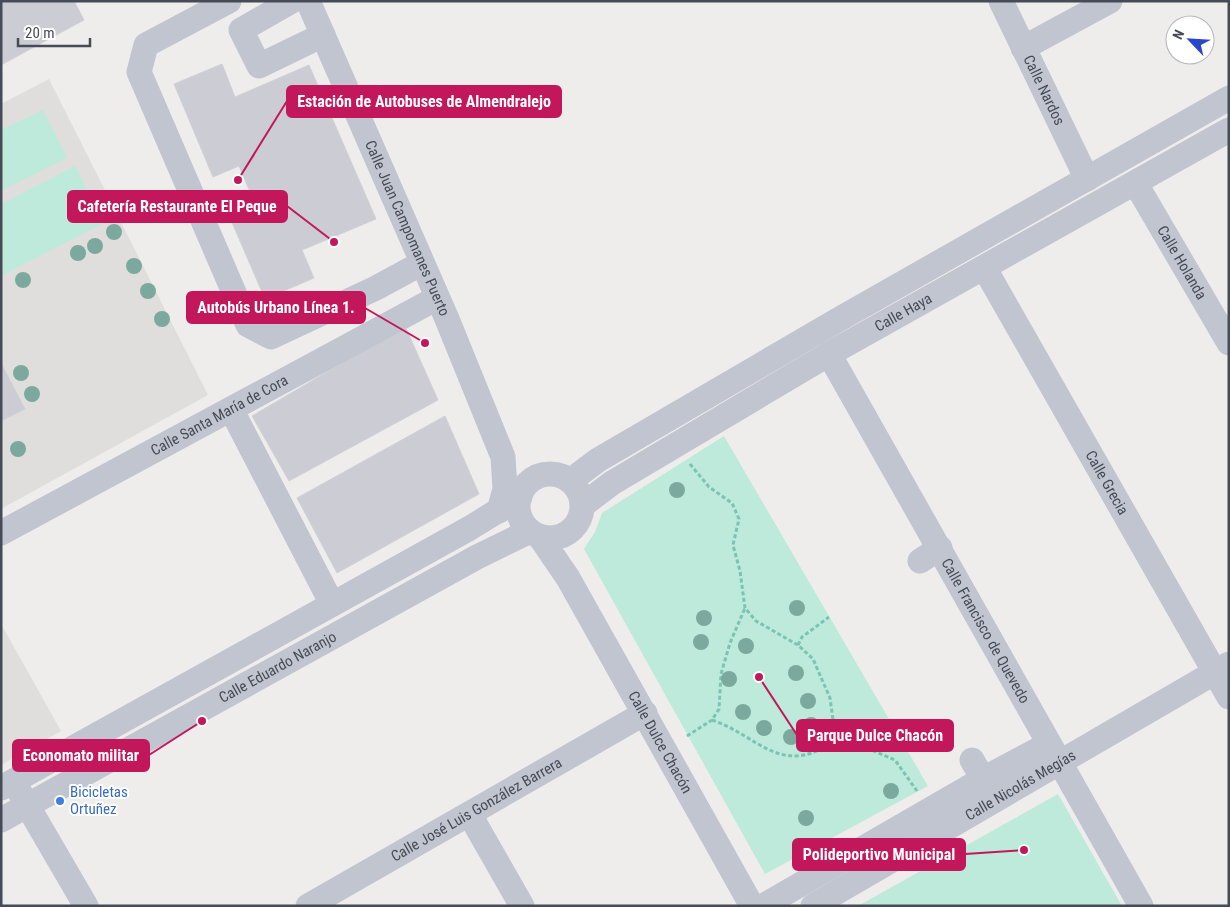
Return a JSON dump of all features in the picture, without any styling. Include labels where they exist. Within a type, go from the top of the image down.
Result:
[{"type":"street","points":[[229,1],[146,45],[139,72],[248,326],[271,337],[376,288],[422,263]]},
{"type":"street","points":[[292,1],[241,30],[259,66],[323,35]]},
{"type":"street","name":"Calle Juan Campomanes Puerto","points":[[308,1],[437,298],[503,457],[505,488],[499,511]]},
{"type":"street","name":"Calle Nardos","points":[[1001,1],[1087,179]]},
{"type":"street","points":[[1023,48],[1110,1]]},
{"type":"street","points":[[570,481],[598,460],[682,411],[1229,98]]},
{"type":"street","name":"Calle Haya","points":[[583,505],[612,483],[829,354],[985,269],[1229,130]]},
{"type":"street","name":"Calle Holanda","points":[[1136,184],[1229,342]]},
{"type":"street","name":"Calle Grecia","points":[[985,269],[1222,668],[1229,697]]},
{"type":"street","name":"Calle Santa María de Cora","points":[[1,533],[437,298]]},
{"type":"street","name":"Calle Francisco de Quevedo","points":[[829,354],[930,555],[1055,754],[1141,906]]},
{"type":"street","points":[[231,409],[332,604]]},
{"type":"street","points":[[503,457],[543,475]]},
{"type":"street","points":[[543,475],[560,475],[570,481],[580,494],[583,505],[577,524],[569,532],[559,537],[535,534],[520,518],[518,507],[520,497],[530,480],[543,475]]},
{"type":"street","name":"Calle Eduardo Naranjo","points":[[8,784],[499,511],[520,497]]},
{"type":"street","name":"Calle Dulce Chacón","points":[[568,578],[562,550],[569,532]]},
{"type":"street","name":"Calle Eduardo Naranjo","points":[[1,820],[477,557],[535,534]]},
{"type":"street","name":"Calle Dulce Chacón","points":[[535,534],[568,578],[752,906]]},
{"type":"street","name":"Calle Nicolás Megías","points":[[813,906],[1055,754],[1222,668]]},
{"type":"street","name":"Calle José Luis González Barrera","points":[[309,905],[470,815],[645,713]]},
{"type":"street","name":"Calle Nicolás Megías","points":[[763,906],[977,769],[1055,754]]},
{"type":"street","points":[[8,784],[27,806],[83,905]]},
{"type":"street","points":[[470,815],[522,906]]},
{"type":"path","points":[[687,460],[709,487],[732,503],[739,519],[733,545],[740,571],[745,608],[730,643],[722,674],[719,708],[712,720],[687,736]]},
{"type":"path","points":[[712,720],[726,724],[761,746],[785,757],[820,750],[830,744],[834,727],[830,698],[813,659],[798,645],[756,621],[745,608]]},
{"type":"path","points":[[798,645],[802,637],[829,618]]},
{"type":"path","points":[[834,727],[841,737],[895,760],[917,792]]},
{"type":"shaded area","points":[[49,79],[208,395],[1,509],[1,104]]},
{"type":"shaded area","points":[[1,624],[61,731],[1,765]]},
{"type":"green space","points":[[43,110],[67,158],[1,191],[1,130]]},
{"type":"green space","points":[[75,166],[104,223],[1,276],[1,204]]},
{"type":"green space","points":[[724,436],[928,786],[765,874],[584,549],[595,532],[602,513]]},
{"type":"green space","points":[[1058,794],[1122,906],[858,906]]},
{"type":"building","points":[[1,1],[74,1],[84,20],[1,65]]},
{"type":"building","points":[[222,64],[235,97],[309,65],[376,219],[302,250],[314,278],[265,299],[224,204],[250,192],[239,166],[213,177],[174,84]]},
{"type":"building","points":[[405,326],[438,400],[289,481],[252,416]]},
{"type":"building","points":[[1,363],[25,409],[1,421]]},
{"type":"building","points":[[445,416],[479,494],[337,573],[297,498]]},
{"type":"place","name":"Estación de Autobuses de Almendralejo","points":[[238,180]]},
{"type":"place","name":"Cafetería Restaurante El Peque","points":[[334,242]]},
{"type":"place","name":"Autobús Urbano Línea 1.","points":[[425,343]]},
{"type":"place","name":"Parque Dulce Chacón","points":[[759,677]]},
{"type":"place","name":"Economato militar","points":[[202,721]]},
{"type":"place","name":"Bicicletas Ortuñez","points":[[60,801]]},
{"type":"place","name":"Polideportivo Municipal","points":[[1024,850]]}]
